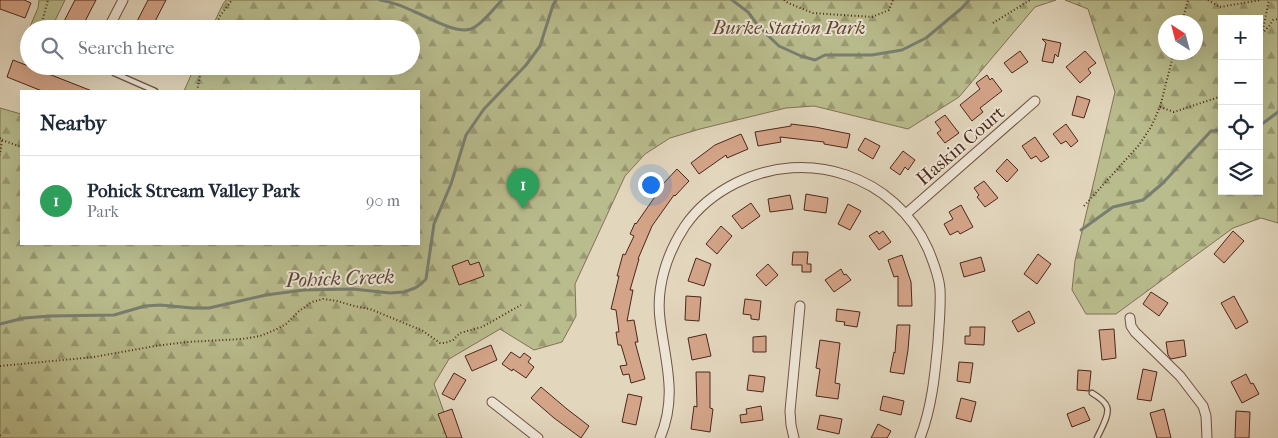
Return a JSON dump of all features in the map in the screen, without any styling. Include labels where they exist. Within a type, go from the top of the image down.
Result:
[{"type":"street","points":[[113,20],[123,0]]},
{"type":"street","name":"Haskin Court","points":[[906,214],[1035,101]]},
{"type":"street","points":[[660,438],[668,409],[670,388],[659,300],[666,265],[674,244],[686,225],[701,207],[725,188],[751,176],[778,169],[807,167],[834,171],[860,180],[882,193],[906,214],[919,232],[928,250],[940,288],[940,312],[934,389],[920,438]]},
{"type":"street","points":[[794,438],[790,411],[800,306]]},
{"type":"street","points":[[1130,318],[1130,326],[1134,332],[1180,376],[1203,406],[1206,416],[1207,438]]},
{"type":"street","points":[[492,402],[538,438]]},
{"type":"lane","points":[[119,75],[153,90]]},
{"type":"lane","points":[[1092,393],[1104,401],[1108,408],[1107,415],[1096,438]]},
{"type":"path","points":[[42,20],[48,0]]},
{"type":"path","points":[[218,20],[232,0]]},
{"type":"path","points":[[784,0],[813,12],[872,17],[889,10],[893,0]]},
{"type":"path","points":[[993,23],[1030,0]]},
{"type":"path","points":[[1184,15],[1188,0]]},
{"type":"path","points":[[1208,0],[1220,7],[1261,0]]},
{"type":"path","points":[[1263,29],[1269,0]]},
{"type":"path","points":[[1263,33],[1273,20],[1278,19]]},
{"type":"path","points":[[1084,206],[1138,145],[1151,127],[1160,108],[1172,60]]},
{"type":"path","points":[[197,90],[200,75]]},
{"type":"path","points":[[1160,108],[1174,112],[1218,97]]},
{"type":"path","points":[[0,155],[1,139],[20,147]]},
{"type":"path","points":[[0,366],[94,357],[187,342],[242,339],[260,336],[286,324],[299,311],[312,302],[322,299],[370,309],[423,331],[440,343],[453,340],[460,333],[482,327],[521,306]]},
{"type":"green space","points":[[39,0],[65,0],[55,20],[33,20]]},
{"type":"green space","name":"Burke Station Park","points":[[226,0],[1056,0],[1035,7],[959,97],[908,129],[814,106],[786,108],[670,138],[645,154],[625,176],[575,284],[576,316],[562,342],[534,350],[500,329],[449,359],[434,384],[453,438],[0,438],[0,108],[20,114],[20,245],[420,245],[420,90],[184,90],[191,75],[420,75],[420,20],[215,20]]},
{"type":"green space","points":[[1065,0],[1278,0],[1278,223],[1261,218],[1233,228],[1116,314],[1086,314],[1072,290],[1075,261],[1115,92],[1088,9]]},
{"type":"building","points":[[0,0],[24,0],[31,3],[25,18],[0,9]]},
{"type":"building","points":[[75,0],[96,0],[86,20],[65,20]]},
{"type":"building","points":[[148,0],[166,0],[156,20],[138,20]]},
{"type":"building","points":[[1042,39],[1061,43],[1058,57],[1055,54],[1053,63],[1042,61],[1046,43]]},
{"type":"building","points":[[1020,51],[1028,62],[1012,73],[1004,63]]},
{"type":"building","points":[[1085,51],[1096,63],[1088,69],[1091,73],[1080,83],[1066,67]]},
{"type":"building","points":[[13,60],[20,63],[20,75],[51,75],[89,90],[40,90],[7,77]]},
{"type":"building","points":[[987,75],[990,80],[992,78],[1002,91],[980,108],[983,112],[972,121],[960,105],[980,89],[976,83]]},
{"type":"building","points":[[1077,96],[1090,100],[1084,118],[1072,115]]},
{"type":"building","points":[[945,115],[959,133],[945,143],[937,133],[941,130],[935,122]]},
{"type":"building","points":[[791,124],[850,134],[847,148],[824,144],[824,142],[780,137],[781,142],[758,146],[755,132],[791,126]]},
{"type":"building","points":[[1066,124],[1078,141],[1071,147],[1066,141],[1061,144],[1053,134]]},
{"type":"building","points":[[741,134],[748,149],[727,158],[726,155],[699,174],[691,163],[715,145]]},
{"type":"building","points":[[1035,137],[1049,157],[1041,162],[1036,156],[1031,159],[1022,146]]},
{"type":"building","points":[[865,138],[880,146],[873,159],[858,150]]},
{"type":"building","points":[[903,151],[915,160],[908,170],[905,167],[900,175],[890,168]]},
{"type":"building","points":[[1007,159],[1018,170],[1007,182],[996,171]]},
{"type":"building","points":[[677,169],[689,181],[674,195],[652,226],[638,259],[630,290],[633,290],[627,321],[634,320],[638,342],[635,342],[645,379],[631,383],[629,374],[623,375],[620,366],[627,365],[621,345],[618,345],[616,332],[619,332],[616,310],[611,309],[619,276],[617,276],[623,254],[625,255],[634,236],[630,234],[635,223],[662,185]]},
{"type":"building","points":[[984,181],[998,198],[985,207],[977,197],[979,195],[974,188]]},
{"type":"building","points":[[806,194],[828,198],[826,213],[804,210]]},
{"type":"building","points":[[790,195],[793,209],[770,212],[768,199]]},
{"type":"building","points":[[751,203],[760,216],[742,229],[732,216]]},
{"type":"building","points":[[848,204],[861,211],[850,230],[838,224]]},
{"type":"building","points":[[961,205],[973,227],[960,234],[958,231],[950,235],[944,224],[953,219],[949,212]]},
{"type":"building","points":[[721,226],[732,236],[717,254],[706,244]]},
{"type":"building","points":[[877,231],[879,234],[883,231],[891,242],[879,250],[869,236]]},
{"type":"building","points":[[1233,231],[1244,241],[1224,263],[1214,254]]},
{"type":"building","points":[[793,252],[808,252],[807,264],[811,264],[811,272],[802,272],[802,265],[792,265]]},
{"type":"building","points":[[1038,254],[1051,264],[1037,284],[1024,274]]},
{"type":"building","points":[[902,255],[911,282],[912,306],[898,306],[898,276],[894,277],[888,260]]},
{"type":"building","points":[[981,257],[985,271],[964,277],[960,263]]},
{"type":"building","points":[[696,258],[711,264],[704,286],[688,281]]},
{"type":"building","points":[[468,260],[470,265],[479,262],[484,276],[459,285],[452,266]]},
{"type":"building","points":[[768,264],[778,275],[766,286],[756,275]]},
{"type":"building","points":[[841,269],[844,275],[846,274],[851,280],[834,292],[825,280]]},
{"type":"building","points":[[1151,292],[1168,303],[1159,316],[1143,304]]},
{"type":"building","points":[[686,296],[701,297],[699,321],[685,320]]},
{"type":"building","points":[[1234,296],[1248,322],[1236,329],[1221,303]]},
{"type":"building","points":[[745,299],[761,301],[759,320],[751,319],[751,315],[743,314]]},
{"type":"building","points":[[837,309],[860,312],[857,327],[844,325],[845,322],[836,321]]},
{"type":"building","points":[[1029,311],[1035,323],[1018,332],[1012,321]]},
{"type":"building","points":[[897,325],[910,325],[904,374],[890,372],[895,353]]},
{"type":"building","points":[[970,327],[985,327],[984,345],[965,344],[965,336],[970,336]]},
{"type":"building","points":[[1114,329],[1116,358],[1102,360],[1099,330]]},
{"type":"building","points":[[706,334],[711,356],[692,360],[688,338]]},
{"type":"building","points":[[766,336],[766,352],[753,352],[753,337]]},
{"type":"building","points":[[820,340],[840,343],[835,383],[840,384],[838,399],[816,396],[820,369],[816,368]]},
{"type":"building","points":[[1184,340],[1186,356],[1171,359],[1168,355],[1166,342]]},
{"type":"building","points":[[491,345],[497,360],[472,371],[465,356]]},
{"type":"building","points":[[511,352],[520,358],[524,353],[531,358],[528,362],[534,367],[526,378],[502,364]]},
{"type":"building","points":[[959,362],[973,363],[970,383],[957,381]]},
{"type":"building","points":[[1143,369],[1157,372],[1151,401],[1137,399]]},
{"type":"building","points":[[1078,370],[1091,371],[1089,391],[1077,390]]},
{"type":"building","points":[[696,372],[710,372],[710,408],[713,409],[710,432],[691,429],[694,406],[697,407]]},
{"type":"building","points":[[454,373],[466,380],[454,400],[442,394]]},
{"type":"building","points":[[1246,374],[1259,394],[1242,403],[1231,382]]},
{"type":"building","points":[[749,375],[765,377],[763,392],[747,390]]},
{"type":"building","points":[[541,387],[589,426],[581,438],[531,398]]},
{"type":"building","points":[[628,394],[642,397],[636,425],[622,422]]},
{"type":"building","points":[[883,396],[904,401],[901,415],[880,410]]},
{"type":"building","points":[[961,398],[976,402],[971,422],[956,418]]},
{"type":"building","points":[[761,406],[763,420],[741,423],[740,415],[747,414],[746,409]]},
{"type":"building","points":[[1084,407],[1090,420],[1072,427],[1067,414]]},
{"type":"building","points":[[452,409],[462,438],[447,438],[438,414]]},
{"type":"building","points":[[1164,409],[1171,438],[1157,438],[1150,413]]},
{"type":"building","points":[[1236,411],[1250,412],[1249,438],[1235,438]]},
{"type":"building","points":[[820,415],[842,419],[839,434],[817,429]]},
{"type":"building","points":[[878,424],[891,431],[887,438],[871,438]]},
{"type":"waterway","points":[[380,0],[401,6],[450,27],[465,30],[479,24],[502,0]]},
{"type":"waterway","name":"Pohick Creek","points":[[0,324],[24,318],[114,315],[145,306],[209,308],[266,295],[304,290],[353,289],[390,293],[404,292],[415,288],[426,279],[434,224],[451,184],[466,135],[484,109],[526,65],[540,46],[556,0]]},
{"type":"waterway","name":"Pohick Creek","points":[[732,0],[748,12],[759,27],[779,46],[815,60],[825,55],[872,55],[902,50],[926,38],[969,0]]},
{"type":"waterway","points":[[1263,123],[1278,112]]},
{"type":"waterway","points":[[1081,230],[1113,207],[1143,200],[1163,183],[1211,131],[1218,130]]},
{"type":"place","name":"Pohick Stream Valley Park","points":[[523,209]]}]
